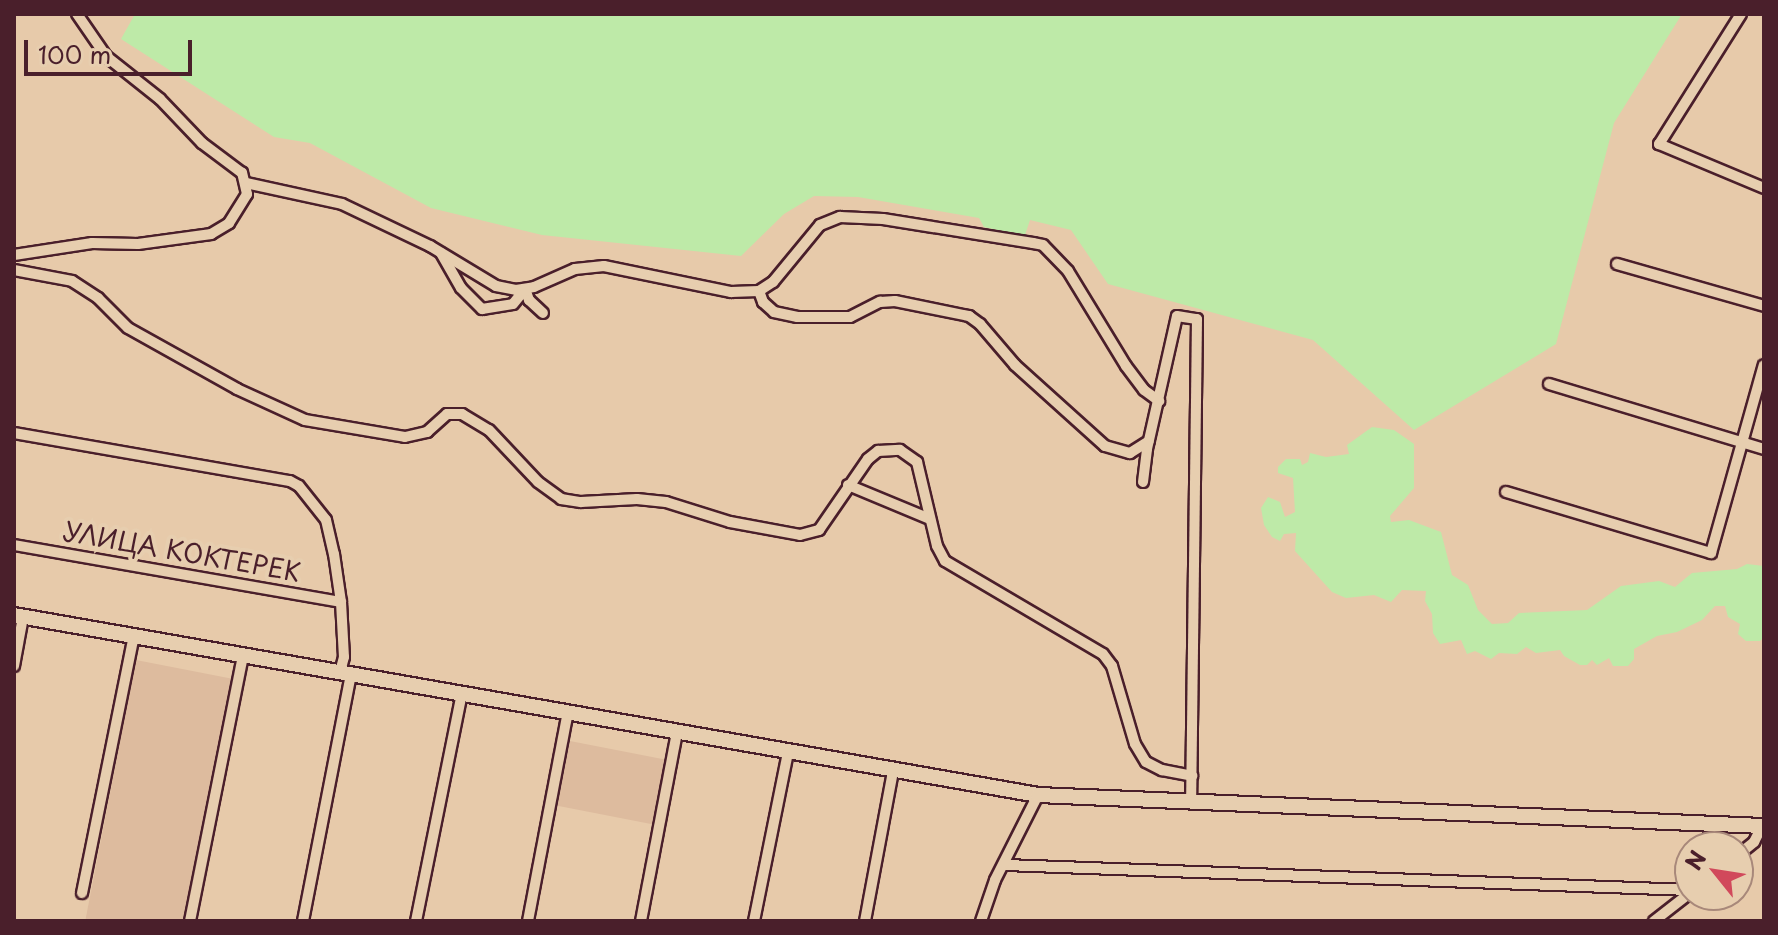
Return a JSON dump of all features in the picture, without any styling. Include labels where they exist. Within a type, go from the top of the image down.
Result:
[{"type":"main road","points":[[18,616],[1038,795],[1191,799],[1763,826]]},
{"type":"street","points":[[14,255],[92,243],[138,244],[211,234],[236,214],[247,194],[242,173],[202,143],[160,99],[106,56],[77,14]]},
{"type":"street","points":[[1741,14],[1659,144],[1764,188]]},
{"type":"street","points":[[246,183],[342,204],[441,252],[496,286],[525,289]]},
{"type":"street","points":[[441,252],[461,288],[482,309],[513,304],[525,289],[564,272],[604,266],[731,292],[759,291],[773,282],[820,225],[840,217],[883,219],[1043,245],[1068,271],[1126,366],[1144,390],[1159,401]]},
{"type":"street","points":[[1617,264],[1764,306]]},
{"type":"street","points":[[14,270],[72,281],[98,298],[128,328],[237,389],[305,420],[405,437],[427,432],[447,414],[462,414],[489,430],[538,482],[561,499],[581,502],[637,499],[666,502],[730,522],[800,535],[819,530],[848,485],[878,451],[900,450],[917,462],[937,546],[950,565],[1103,654],[1112,666],[1135,744],[1146,762],[1162,770],[1192,776]]},
{"type":"street","points":[[525,289],[529,300],[543,313]]},
{"type":"street","points":[[759,291],[763,302],[774,312],[797,317],[850,317],[880,302],[895,301],[969,316],[980,324],[1015,365],[1105,446],[1130,453],[1149,440]]},
{"type":"street","points":[[1143,482],[1149,440],[1177,316],[1197,319],[1191,799]]},
{"type":"street","points":[[1506,492],[1711,553],[1764,365]]},
{"type":"street","points":[[1549,384],[1764,449]]},
{"type":"street","points":[[14,433],[290,481],[299,486],[326,520],[341,602],[346,673],[303,921]]},
{"type":"street","points":[[848,485],[930,519]]},
{"type":"street","name":"УЛИЦА КОКТЕРЕК","points":[[14,545],[341,602]]},
{"type":"street","points":[[14,666],[18,616]]},
{"type":"street","points":[[82,893],[134,636]]},
{"type":"street","points":[[190,921],[243,655]]},
{"type":"street","points":[[416,921],[462,693]]},
{"type":"street","points":[[528,921],[568,712]]},
{"type":"street","points":[[641,921],[677,732]]},
{"type":"street","points":[[754,921],[788,752]]},
{"type":"street","points":[[865,921],[893,771]]},
{"type":"street","points":[[981,921],[995,880],[1038,795]]},
{"type":"street","points":[[1005,865],[1674,891]]},
{"type":"street","points":[[1654,921],[1674,905]]},
{"type":"shaded area","points":[[136,660],[232,679],[185,921],[85,921]]},
{"type":"shaded area","points":[[570,741],[666,760],[654,824],[557,806]]},
{"type":"green space","points":[[135,14],[1682,14],[1614,123],[1556,344],[1414,430],[1313,340],[1108,284],[1071,230],[1030,220],[1025,235],[1019,235],[984,227],[979,218],[858,197],[814,196],[784,214],[741,256],[542,235],[431,208],[310,143],[274,137],[121,39]]},
{"type":"green space","points":[[1372,427],[1394,430],[1414,444],[1414,488],[1390,516],[1391,522],[1409,520],[1441,532],[1452,575],[1468,585],[1478,610],[1492,624],[1508,623],[1519,613],[1587,610],[1621,586],[1659,581],[1675,587],[1692,573],[1737,569],[1747,564],[1764,566],[1764,637],[1760,641],[1746,641],[1738,634],[1740,624],[1728,617],[1725,606],[1715,606],[1702,620],[1677,632],[1657,636],[1634,649],[1634,659],[1628,666],[1613,666],[1609,658],[1597,665],[1592,660],[1587,665],[1580,665],[1560,650],[1536,653],[1526,647],[1517,654],[1499,653],[1491,659],[1475,651],[1467,654],[1461,640],[1440,644],[1433,633],[1432,614],[1425,601],[1426,591],[1402,590],[1391,602],[1374,595],[1346,598],[1332,592],[1295,551],[1296,533],[1284,534],[1280,541],[1272,537],[1264,525],[1261,508],[1268,497],[1280,502],[1285,517],[1295,512],[1293,478],[1278,473],[1278,467],[1286,459],[1300,459],[1302,465],[1308,462],[1310,453],[1326,457],[1349,454],[1347,445]]}]
